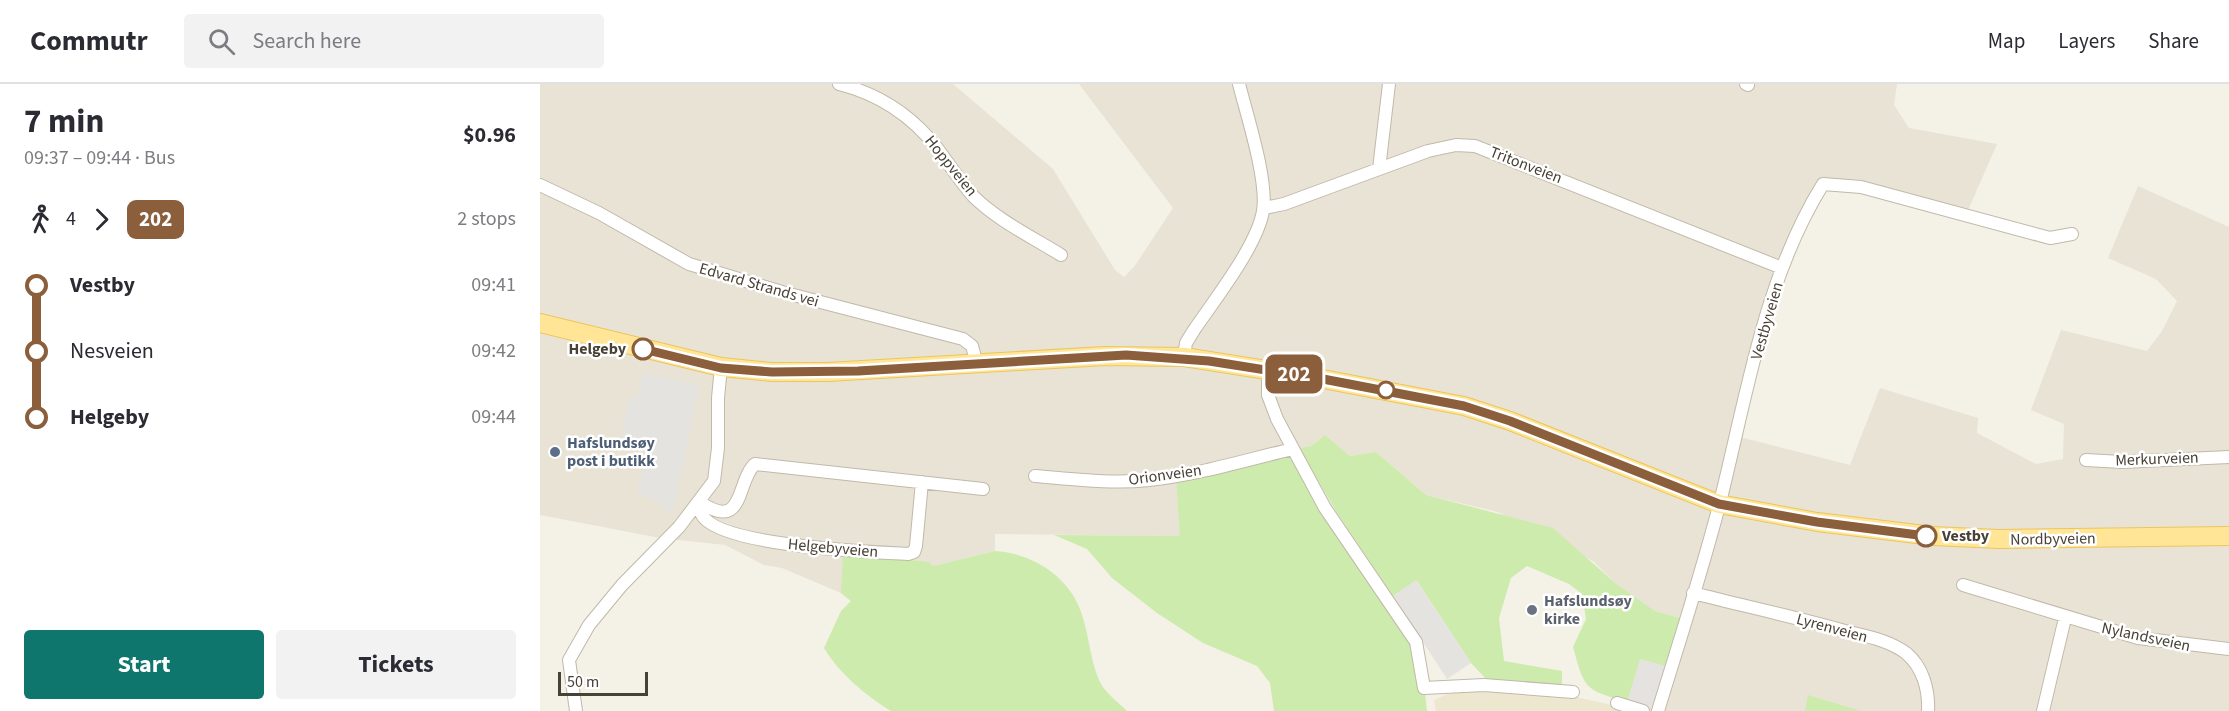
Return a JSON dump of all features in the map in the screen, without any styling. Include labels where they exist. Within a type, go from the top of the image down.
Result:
[{"type":"main road","name":"Nordbyveien","points":[[540,323],[721,368],[813,372],[1126,355],[1184,357],[1464,406],[1510,421],[1719,504],[1817,522],[1933,536],[2037,539],[2229,536]]},
{"type":"street","name":"Hoppveien","points":[[839,84],[872,94],[910,120],[929,138],[964,185],[983,204],[1061,255]]},
{"type":"street","points":[[1184,357],[1186,343],[1254,237],[1264,208],[1257,159],[1239,84]]},
{"type":"street","points":[[1379,169],[1389,84]]},
{"type":"street","name":"Tritonveien","points":[[1264,208],[1284,204],[1443,147],[1475,146],[1782,268]]},
{"type":"street","name":"Vestbyveien","points":[[1658,711],[1719,504],[1757,352],[1782,268],[1823,184],[1861,187],[2050,238],[2072,234]]},
{"type":"street","name":"Edvard Strands vei","points":[[540,185],[599,213],[689,264],[804,298],[963,339],[972,346],[977,364]]},
{"type":"street","points":[[576,711],[569,660],[589,625],[700,502],[714,482],[717,472],[718,398],[721,368]]},
{"type":"street","points":[[1268,370],[1268,395],[1277,419],[1325,508],[1416,642],[1420,651],[1424,688],[1484,685],[1573,692]]},
{"type":"street","name":"Orionveien","points":[[1035,476],[1119,481],[1148,480],[1196,473],[1293,449]]},
{"type":"street","name":"Merkurveien","points":[[2086,460],[2122,462],[2229,457]]},
{"type":"street","points":[[700,502],[717,511],[731,508],[741,497],[750,470],[755,464],[983,489]]},
{"type":"street","name":"Helgebyveien","points":[[700,502],[701,514],[706,520],[736,535],[780,543],[908,554],[914,552],[916,546],[922,482]]},
{"type":"street","name":"Nylandsveien","points":[[1963,585],[2065,618],[2138,638],[2229,650]]},
{"type":"street","name":"Lyrenveien","points":[[1694,593],[1828,626],[1896,647],[1915,663],[1921,672],[1928,696],[1928,711]]},
{"type":"street","points":[[2043,711],[2065,618]]},
{"type":"street","points":[[1617,703],[1637,710]]},
{"type":"shaded area","points":[[540,84],[953,84],[1053,169],[1115,270],[1124,277],[1134,267],[1173,208],[1079,84],[1897,84],[1894,105],[1909,128],[1997,144],[1966,215],[1823,184],[1782,269],[1736,436],[1850,465],[1880,388],[1978,418],[1977,433],[2036,464],[2063,459],[2064,424],[2031,410],[2061,330],[2147,351],[2162,331],[2177,301],[2156,279],[2108,258],[2138,186],[2229,227],[2229,711],[1625,711],[1640,659],[1680,618],[1655,611],[1614,582],[1593,561],[1498,512],[1426,495],[1376,452],[1350,456],[1325,435],[1311,446],[1293,449],[1181,536],[995,534],[995,551],[933,566],[851,601],[841,593],[782,568],[764,565],[725,545],[660,538],[540,515]]},
{"type":"shaded area","points":[[643,373],[699,385],[673,512],[664,510],[655,499],[637,495],[647,452],[619,445],[630,396],[637,398]]},
{"type":"shaded area","points":[[1416,580],[1471,663],[1447,679],[1393,596]]},
{"type":"shaded area","points":[[1640,659],[1666,666],[1656,703],[1650,707],[1627,702]]},
{"type":"shaded area","points":[[1482,690],[1484,693],[1492,690],[1576,697],[1612,705],[1619,711],[1436,711],[1434,700],[1449,693]]},
{"type":"green space","points":[[1325,435],[1350,456],[1376,452],[1426,495],[1553,528],[1614,582],[1655,611],[1680,618],[1666,666],[1627,702],[1602,694],[1588,686],[1580,672],[1573,647],[1586,619],[1582,594],[1569,584],[1527,566],[1511,578],[1499,618],[1504,661],[1562,671],[1562,688],[1487,680],[1471,663],[1417,581],[1393,596],[1337,513],[1299,448],[1311,446]]},
{"type":"green space","points":[[1293,449],[1421,658],[1427,711],[1274,711],[1270,683],[1257,666],[1203,643],[1157,613],[1112,578],[1087,549],[1054,535],[1180,536],[1176,476]]},
{"type":"green space","points":[[995,551],[1022,556],[1035,562],[1058,577],[1068,588],[1081,612],[1101,684],[1127,711],[891,711],[853,683],[824,648],[841,611],[851,601],[841,593],[843,554],[929,562],[933,566]]},
{"type":"green space","points":[[1808,695],[1861,711],[1805,711]]},
{"type":"bus line","name":"202","points":[[643,349],[721,368],[772,372],[858,371],[1126,355],[1184,357],[1323,379],[1464,406],[1510,421],[1633,472],[1719,504],[1817,522],[1926,536]]},
{"type":"place","name":"Helgeby","points":[[643,349]]},
{"type":"place","name":"Hafslundsøy post i butikk","points":[[555,452]]},
{"type":"place","name":"Vestby","points":[[1926,536]]},
{"type":"place","name":"Hafslundsøy kirke","points":[[1532,610]]}]
